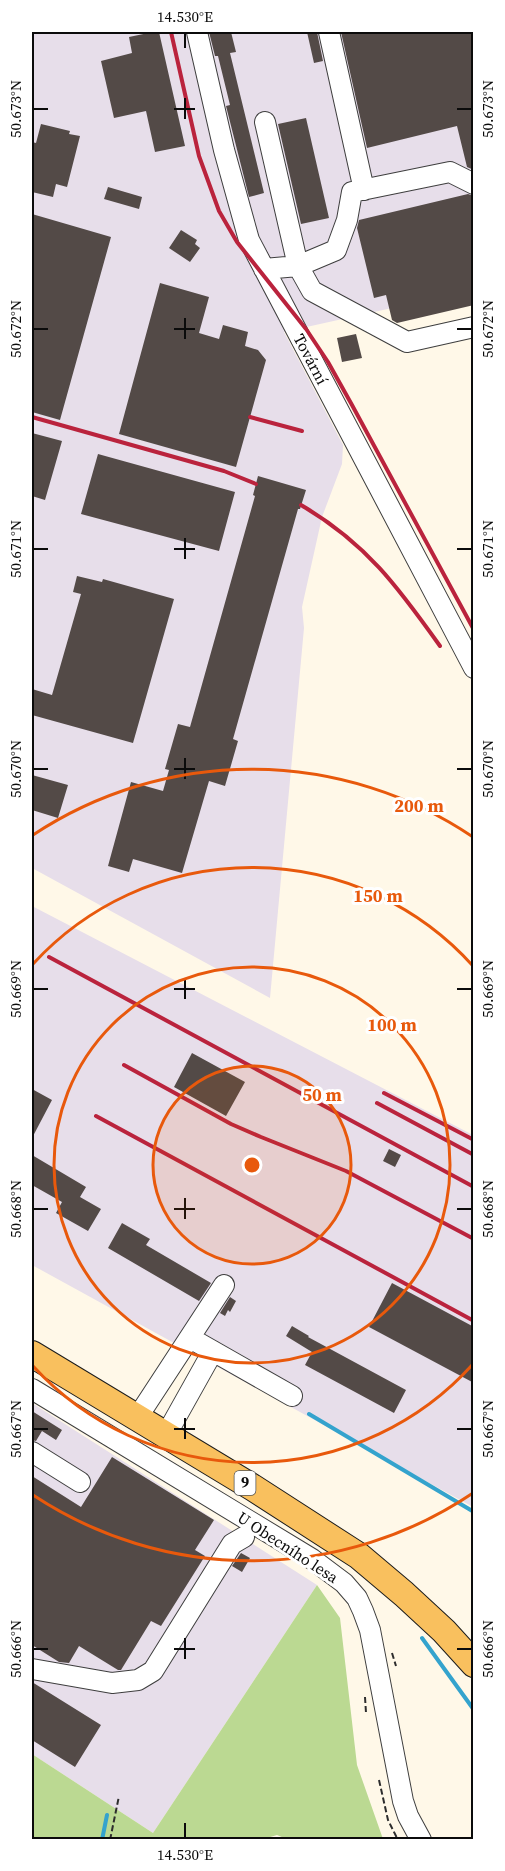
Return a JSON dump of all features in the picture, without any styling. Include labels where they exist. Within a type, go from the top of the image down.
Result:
[{"type":"main road","name":"U Obecního lesa","points":[[32,1354],[290,1511],[359,1556],[381,1573],[444,1632],[474,1664]]},
{"type":"street","name":"Tovární","points":[[197,32],[224,150],[249,240],[474,668]]},
{"type":"street","points":[[329,32],[364,190]]},
{"type":"street","points":[[264,122],[298,267],[312,291],[407,342],[474,327]]},
{"type":"street","points":[[264,269],[298,267],[336,250],[347,220],[352,192],[450,172],[474,184]]},
{"type":"street","points":[[137,1418],[224,1285]]},
{"type":"street","points":[[190,1338],[292,1396]]},
{"type":"street","points":[[166,1436],[213,1352]]},
{"type":"street","name":"U Obecního lesa","points":[[32,1389],[312,1559],[344,1583],[357,1598],[370,1630],[403,1801],[408,1816],[421,1839]]},
{"type":"street","points":[[32,1452],[80,1482]]},
{"type":"street","points":[[32,1669],[112,1683],[138,1680],[153,1671],[232,1544],[244,1537]]},
{"type":"path","points":[[365,1690],[366,1713]]},
{"type":"path","points":[[379,1780],[388,1820],[398,1839]]},
{"type":"path","points":[[110,1839],[119,1796]]},
{"type":"shaded area","points":[[32,32],[473,32],[473,290],[284,332],[343,445],[342,464],[322,517],[302,607],[304,628],[270,998],[32,868]]},
{"type":"shaded area","points":[[32,906],[473,1135],[473,1507],[32,1265]]},
{"type":"shaded area","points":[[32,1403],[317,1585],[153,1833],[32,1754]]},
{"type":"green space","points":[[317,1585],[340,1618],[357,1765],[383,1839],[289,1840],[277,1835],[260,1840],[32,1839],[32,1754],[153,1833]]},
{"type":"building","points":[[159,32],[185,146],[155,152],[146,111],[114,118],[101,61],[132,53],[129,37]]},
{"type":"building","points":[[209,32],[231,32],[236,52],[230,53],[264,193],[249,197],[226,106],[230,105],[218,56],[215,56]]},
{"type":"building","points":[[307,32],[317,32],[323,61],[314,63]]},
{"type":"building","points":[[341,32],[474,32],[474,170],[467,167],[457,126],[367,148]]},
{"type":"building","points":[[306,118],[329,218],[301,224],[278,124]]},
{"type":"building","points":[[41,124],[70,131],[69,134],[80,136],[67,187],[56,184],[53,197],[32,192],[32,142],[36,143]]},
{"type":"building","points":[[108,187],[142,197],[139,209],[104,199]]},
{"type":"building","points":[[468,194],[474,196],[474,305],[397,323],[392,320],[386,295],[374,298],[357,228],[359,220]]},
{"type":"building","points":[[32,214],[111,237],[60,420],[32,412]]},
{"type":"building","points":[[181,230],[197,240],[195,244],[200,248],[190,262],[169,248]]},
{"type":"building","points":[[160,283],[209,297],[199,333],[219,339],[223,325],[248,332],[245,346],[258,350],[266,360],[236,467],[119,434]]},
{"type":"building","points":[[356,334],[362,358],[342,362],[337,338]]},
{"type":"building","points":[[32,433],[62,441],[45,500],[32,496]]},
{"type":"building","points":[[98,454],[235,492],[219,551],[81,514]]},
{"type":"building","points":[[258,476],[306,490],[300,509],[298,509],[233,739],[238,741],[225,786],[209,781],[182,873],[133,859],[129,872],[108,866],[131,782],[163,791],[169,770],[165,769],[178,724],[190,727],[255,496],[253,495]]},
{"type":"building","points":[[77,576],[102,582],[103,579],[174,599],[133,743],[32,715],[32,689],[52,695],[81,594],[73,592]]},
{"type":"building","points":[[32,775],[68,785],[58,818],[32,810]]},
{"type":"building","points":[[192,1053],[245,1082],[226,1116],[174,1087]]},
{"type":"building","points":[[32,1089],[52,1100],[32,1138]]},
{"type":"building","points":[[389,1149],[401,1155],[395,1167],[383,1161]]},
{"type":"building","points":[[32,1155],[86,1187],[80,1197],[101,1209],[88,1231],[56,1213],[62,1202],[32,1185]]},
{"type":"building","points":[[122,1223],[150,1239],[146,1245],[211,1283],[199,1301],[108,1248]]},
{"type":"building","points":[[392,1283],[474,1327],[474,1383],[369,1327]]},
{"type":"building","points":[[230,1297],[236,1301],[225,1316],[220,1313]]},
{"type":"building","points":[[292,1326],[406,1390],[394,1413],[305,1365],[312,1352],[286,1336]]},
{"type":"building","points":[[32,1411],[62,1430],[56,1440],[42,1431],[36,1441],[32,1440]]},
{"type":"building","points":[[112,1457],[214,1520],[195,1550],[205,1556],[161,1626],[151,1621],[121,1670],[79,1646],[69,1663],[59,1662],[32,1645],[32,1476],[81,1507]]},
{"type":"building","points":[[241,1553],[250,1558],[242,1572],[232,1566]]},
{"type":"building","points":[[32,1682],[101,1725],[75,1767],[32,1740]]},
{"type":"waterway","points":[[309,1414],[474,1512]]},
{"type":"waterway","points":[[422,1638],[474,1710]]},
{"type":"waterway","points":[[102,1840],[107,1815]]},
{"type":"railway","points":[[171,32],[199,156],[219,211],[237,242],[306,329],[328,362],[474,630]]},
{"type":"railway","points":[[32,417],[224,471],[256,484]]},
{"type":"railway","points":[[250,417],[302,431]]},
{"type":"railway","points":[[301,505],[344,535],[379,568],[410,604],[440,646]]},
{"type":"railway","points":[[49,957],[474,1187]]},
{"type":"railway","points":[[124,1065],[231,1124],[346,1171],[474,1239]]},
{"type":"railway","points":[[384,1093],[474,1140]]},
{"type":"railway","points":[[377,1103],[474,1155]]},
{"type":"railway","points":[[96,1116],[474,1321]]}]
